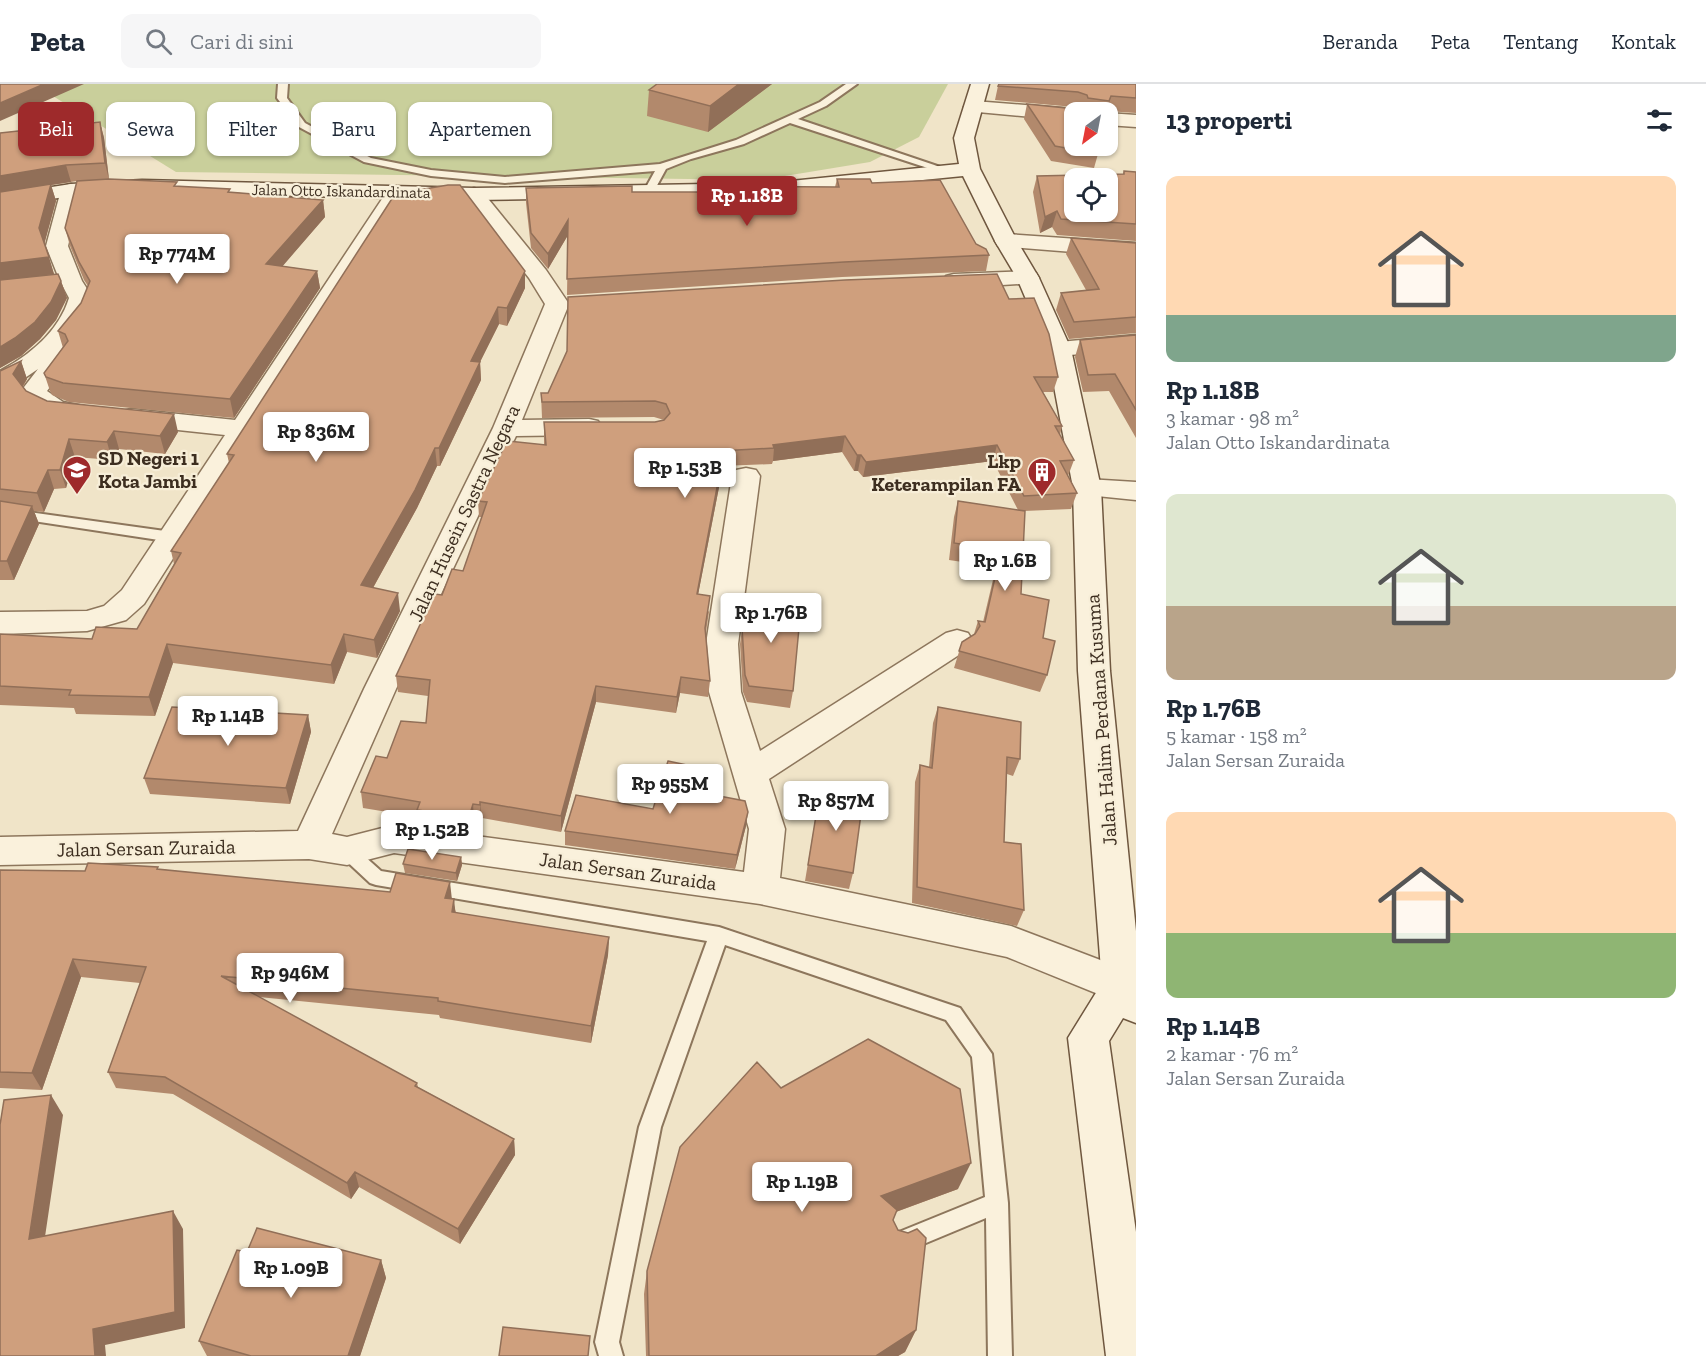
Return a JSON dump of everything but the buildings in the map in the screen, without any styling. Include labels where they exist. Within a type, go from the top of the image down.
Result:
[{"type":"street","points":[[977,96],[1064,113]]},
{"type":"street","name":"Jalan Halim Perdana Kusuma","points":[[977,96],[964,138],[960,170],[1028,278],[1059,349],[1087,488],[1094,671],[1131,993]]},
{"type":"street","points":[[1118,119],[1136,121]]},
{"type":"street","name":"Jalan Otto Iskandardinata","points":[[0,201],[71,190],[142,186],[474,194],[650,189],[771,189],[960,170]]},
{"type":"street","points":[[0,381],[16,375],[35,361],[72,320],[81,298],[71,281],[57,246],[71,190]]},
{"type":"street","points":[[0,623],[87,621],[115,613],[133,597],[396,193]]},
{"type":"street","name":"Jalan Husein Sastra Negara","points":[[309,845],[380,689],[569,303],[538,275],[474,194]]},
{"type":"street","points":[[1006,241],[1136,250]]},
{"type":"street","points":[[935,282],[1028,278]]},
{"type":"street","points":[[47,284],[71,281]]},
{"type":"street","points":[[1059,349],[1133,346]]},
{"type":"street","points":[[60,358],[34,391],[42,402],[63,411],[242,429]]},
{"type":"street","points":[[506,428],[609,427]]},
{"type":"street","points":[[746,476],[722,644],[725,692],[752,772],[767,829],[760,889]]},
{"type":"street","points":[[1087,488],[1136,491]]},
{"type":"street","points":[[752,772],[957,641]]},
{"type":"street","name":"Jalan Sersan Zuraida","points":[[0,851],[309,845],[347,851],[394,839],[760,889],[1011,942],[1131,993]]},
{"type":"street","points":[[1130,1356],[1088,1038],[1131,993]]},
{"type":"lane","points":[[283,84],[282,98],[302,125],[368,160],[431,174],[505,180],[662,167],[687,157],[740,142],[823,104],[852,84]]},
{"type":"lane","points":[[788,119],[960,170]]},
{"type":"lane","points":[[650,189],[662,167]]},
{"type":"lane","points":[[0,512],[172,537]]},
{"type":"lane","points":[[347,851],[376,878],[719,935],[953,1014],[982,1054],[997,1203],[1000,1356]]},
{"type":"lane","points":[[611,1356],[607,1342],[650,1127],[719,935]]},
{"type":"lane","points":[[896,1244],[997,1203]]},
{"type":"green space","points":[[42,84],[948,84],[919,137],[870,162],[761,180],[176,172],[150,156],[195,156],[195,102],[106,102],[106,129],[94,121],[94,102],[63,102],[48,93]]},
{"type":"place","name":"SD Negeri 1 Kota Jambi","points":[[77,496]]},
{"type":"place","name":"Lkp Keterampilan FA","points":[[1042,498]]}]
